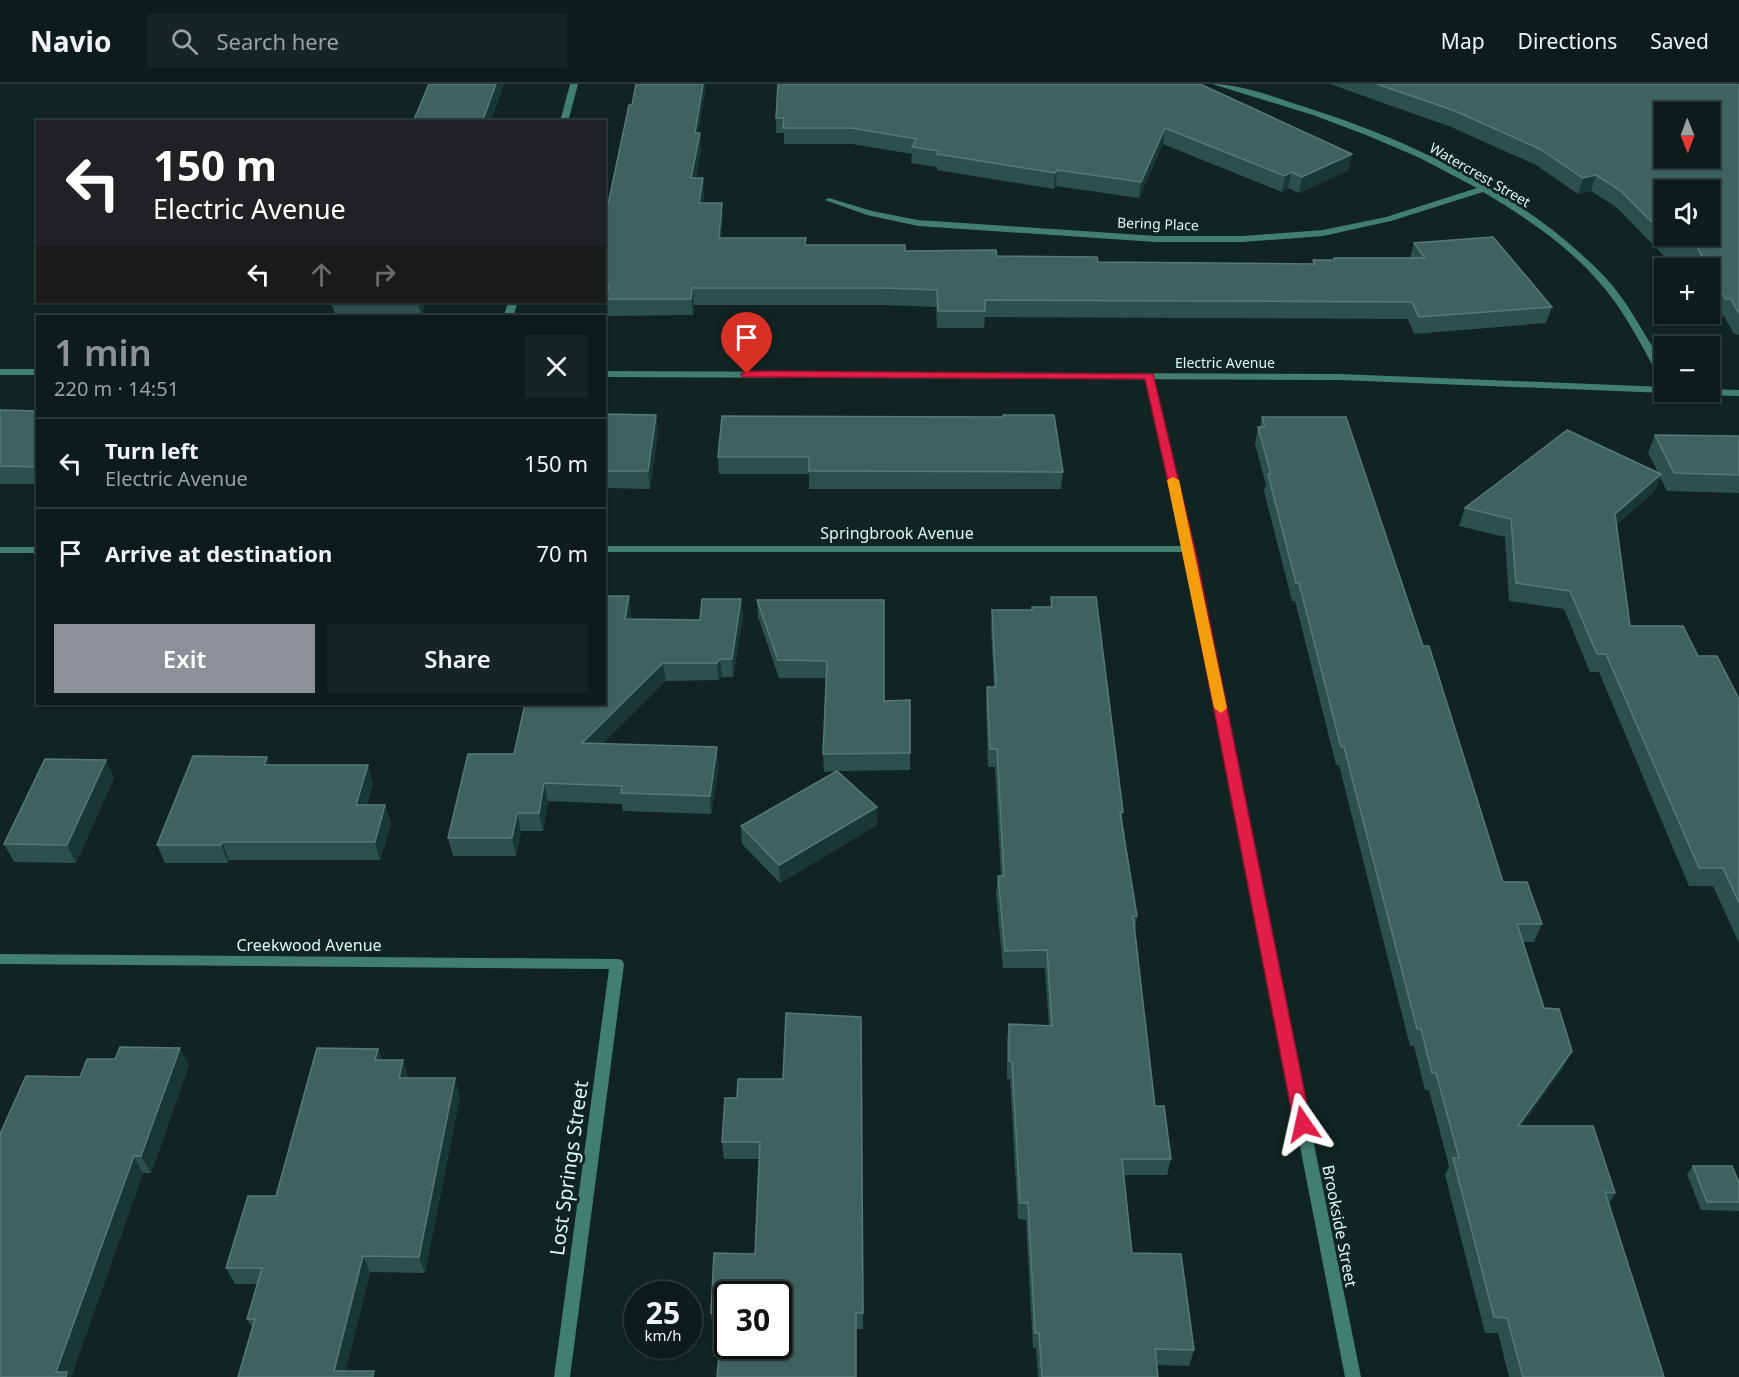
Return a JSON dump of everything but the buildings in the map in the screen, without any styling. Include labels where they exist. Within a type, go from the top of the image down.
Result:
[{"type":"street","points":[[565,120],[574,84]]},
{"type":"street","name":"Watercrest Street","points":[[1216,84],[1333,120],[1421,155],[1483,189],[1554,235],[1599,276],[1628,313],[1654,359]]},
{"type":"street","name":"Bering Place","points":[[829,200],[870,213],[918,223],[1156,239],[1243,239],[1323,233],[1388,219],[1483,189]]},
{"type":"street","points":[[0,372],[36,372]]},
{"type":"street","name":"Electric Avenue","points":[[606,374],[1351,377],[1654,390]]},
{"type":"street","name":"Brookside Street","points":[[1149,376],[1189,549],[1353,1377]]},
{"type":"street","points":[[1720,393],[1739,393]]},
{"type":"street","name":"Springbrook Avenue","points":[[606,549],[1189,549]]},
{"type":"street","points":[[0,550],[36,550]]},
{"type":"street","name":"Creekwood Avenue","points":[[0,959],[617,964]]},
{"type":"street","name":"Lost Springs Street","points":[[562,1377],[617,964]]},
{"type":"slow traffic","points":[[1173,480],[1221,708]]},
{"type":"route","points":[[747,374],[1149,376],[1189,549],[1303,1124]]}]
